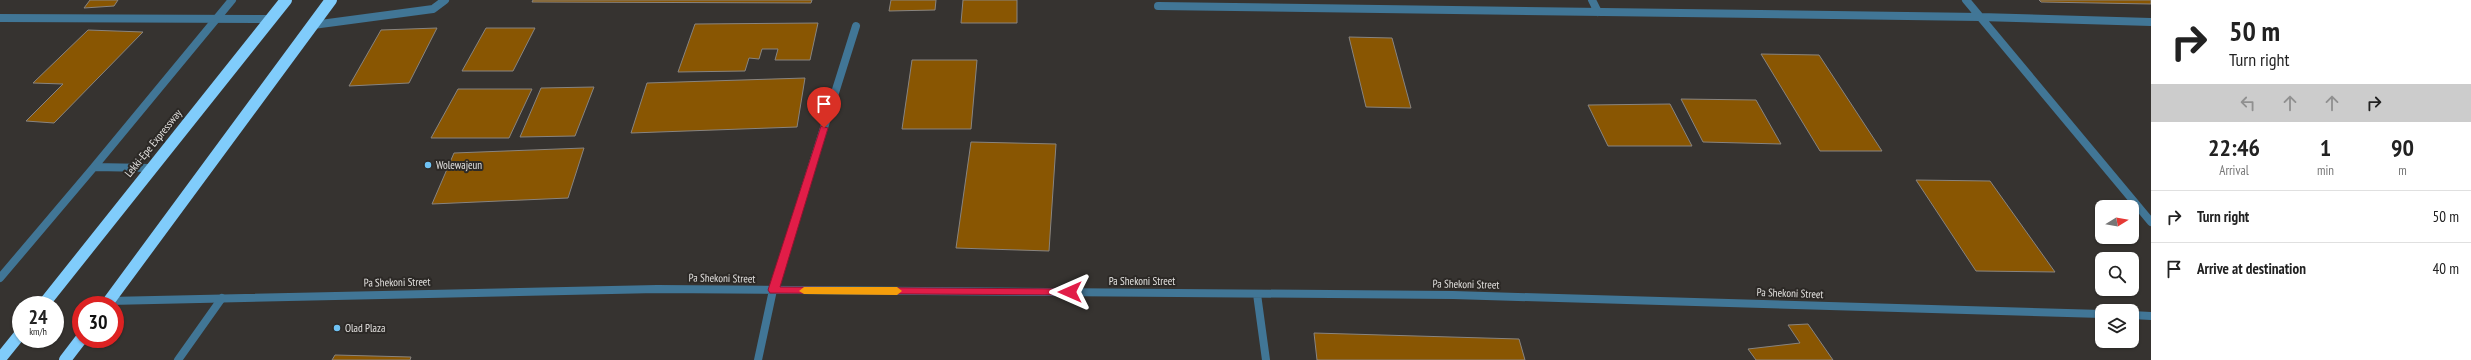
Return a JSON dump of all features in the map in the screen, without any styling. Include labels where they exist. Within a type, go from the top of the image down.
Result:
[{"type":"highway","name":"Lekki-Epe Expressway","points":[[50,296],[150,168],[286,0]]},
{"type":"highway","points":[[112,296],[331,0]]},
{"type":"highway","points":[[0,359],[12,344]]},
{"type":"highway","points":[[65,360],[74,348]]},
{"type":"street","points":[[0,278],[232,0]]},
{"type":"street","points":[[313,25],[433,9],[445,0]]},
{"type":"street","points":[[1592,0],[1598,12]]},
{"type":"street","points":[[1966,0],[2151,222]]},
{"type":"street","points":[[1158,6],[1980,17],[2151,22]]},
{"type":"street","points":[[0,18],[271,19]]},
{"type":"street","points":[[758,360],[773,290],[856,26]]},
{"type":"street","points":[[94,167],[150,168]]},
{"type":"street","name":"Pa Shekoni Street","points":[[124,302],[222,298],[657,289],[1453,295],[2095,314]]},
{"type":"street","points":[[1257,294],[1266,360]]},
{"type":"street","points":[[178,360],[222,298]]},
{"type":"street","points":[[2139,315],[2151,316]]},
{"type":"building","points":[[90,0],[118,0],[114,6],[84,8]]},
{"type":"building","points":[[533,0],[812,0],[811,3],[532,2]]},
{"type":"building","points":[[891,0],[936,0],[935,10],[889,11]]},
{"type":"building","points":[[963,0],[1017,0],[1017,23],[961,23]]},
{"type":"building","points":[[2039,0],[2151,0],[2151,4],[2041,2]]},
{"type":"building","points":[[818,23],[810,60],[775,60],[778,49],[762,49],[759,59],[749,58],[745,71],[678,72],[695,24]]},
{"type":"building","points":[[437,28],[409,83],[349,86],[381,30]]},
{"type":"building","points":[[486,28],[535,28],[513,71],[462,71]]},
{"type":"building","points":[[88,30],[143,32],[54,123],[26,121],[63,84],[33,83]]},
{"type":"building","points":[[1349,37],[1392,38],[1411,108],[1366,107]]},
{"type":"building","points":[[1761,54],[1819,55],[1882,151],[1820,151]]},
{"type":"building","points":[[912,60],[977,60],[971,129],[902,129]]},
{"type":"building","points":[[805,78],[797,127],[631,133],[647,83]]},
{"type":"building","points":[[594,87],[575,136],[520,137],[541,88]]},
{"type":"building","points":[[458,89],[532,89],[509,138],[431,138]]},
{"type":"building","points":[[1681,99],[1756,100],[1781,144],[1703,142]]},
{"type":"building","points":[[1670,104],[1692,146],[1608,146],[1588,105]]},
{"type":"building","points":[[971,142],[1056,144],[1049,251],[956,248]]},
{"type":"building","points":[[584,148],[568,198],[432,204],[454,153]]},
{"type":"building","points":[[1916,180],[1990,181],[2055,272],[1976,271]]},
{"type":"building","points":[[1808,324],[1833,360],[1756,360],[1748,349],[1800,343],[1788,325]]},
{"type":"building","points":[[1314,333],[1519,339],[1525,360],[1317,360]]},
{"type":"building","points":[[335,355],[411,357],[410,360],[332,360]]},
{"type":"slow traffic","points":[[804,291],[897,291]]},
{"type":"place","name":"Wolewajeun","points":[[428,165]]},
{"type":"place","name":"Olad Plaza","points":[[337,328]]},
{"type":"route","points":[[824,128],[773,290],[1070,292]]}]
